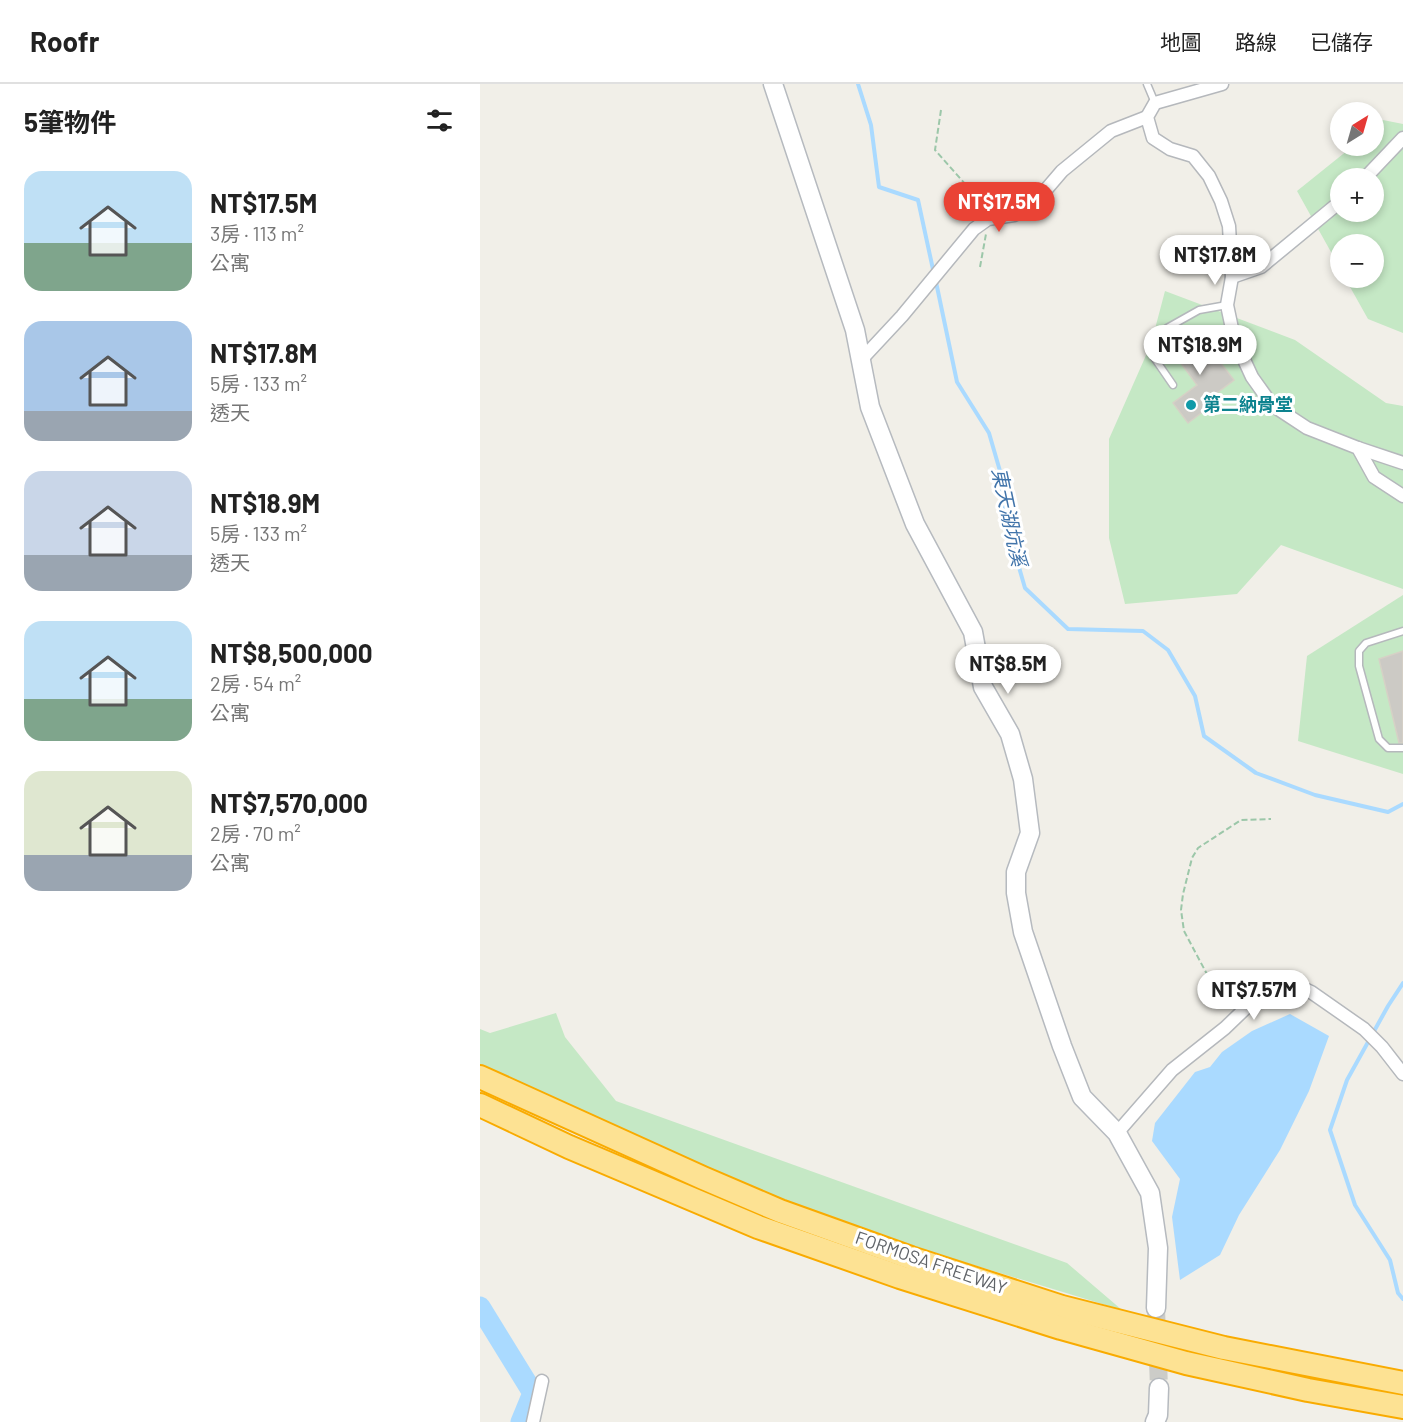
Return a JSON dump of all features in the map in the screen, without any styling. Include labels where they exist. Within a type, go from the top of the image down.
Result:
[{"type":"highway","name":"FORMOSA FREEWAY","points":[[480,1077],[780,1211],[910,1258],[1062,1307],[1212,1345],[1403,1383]]},
{"type":"highway","name":"FORMOSA FREEWAY","points":[[480,1105],[569,1147],[758,1227],[900,1277],[1061,1328],[1186,1363],[1308,1390],[1403,1407]]},
{"type":"street","points":[[773,84],[855,330],[870,407],[915,524],[973,632],[983,687],[1010,734],[1023,779],[1030,833],[1016,872],[1016,893],[1023,932],[1082,1097],[1117,1133],[1150,1193],[1158,1248],[1156,1308]]},
{"type":"street","points":[[861,360],[902,316],[974,229],[988,219],[1014,215],[1032,206],[1062,171],[1111,131],[1147,117],[1155,103],[1222,84]]},
{"type":"street","points":[[1147,117],[1153,138],[1170,149],[1193,156],[1209,176],[1221,201],[1229,226],[1232,278],[1227,305],[1234,338],[1252,377],[1272,405],[1307,428],[1403,463]]},
{"type":"street","points":[[1374,168],[1403,138]]},
{"type":"street","points":[[1232,278],[1262,267],[1330,210]]},
{"type":"street","points":[[1358,448],[1374,477],[1403,496]]},
{"type":"street","points":[[1117,1133],[1172,1070],[1225,1028],[1251,1003],[1277,990],[1298,986],[1311,992],[1364,1029],[1382,1047],[1403,1074]]},
{"type":"street","points":[[533,1422],[542,1381]]},
{"type":"street","points":[[1155,1422],[1158,1415],[1159,1388]]},
{"type":"lane","points":[[1147,84],[1155,103]]},
{"type":"lane","points":[[1173,385],[1153,356],[1167,328],[1199,310],[1227,305]]},
{"type":"lane","points":[[1403,631],[1366,643],[1359,651],[1359,666],[1379,738],[1388,748],[1403,748]]},
{"type":"path","points":[[941,110],[934,150],[967,186],[988,219],[981,267]]},
{"type":"path","points":[[1256,987],[1228,999],[1217,993],[1184,931],[1181,910],[1192,858],[1198,848],[1241,820],[1271,819]]},
{"type":"green space","points":[[1384,120],[1403,124],[1403,333],[1368,319],[1351,288],[1384,288],[1384,234],[1330,234],[1330,250],[1297,191],[1341,156],[1384,156]]},
{"type":"green space","points":[[1165,291],[1295,340],[1386,403],[1403,406],[1403,589],[1281,545],[1237,594],[1125,604],[1109,538],[1109,439],[1151,344]]},
{"type":"green space","points":[[1403,595],[1403,774],[1298,741],[1307,656]]},
{"type":"green space","points":[[556,1013],[565,1037],[616,1101],[1067,1263],[1122,1310],[934,1253],[695,1168],[480,1069],[480,1029],[490,1033]]},
{"type":"water","points":[[1290,1014],[1329,1036],[1309,1091],[1280,1150],[1239,1215],[1220,1255],[1180,1280],[1172,1217],[1180,1179],[1152,1141],[1155,1123],[1195,1072],[1210,1067],[1222,1052],[1252,1031]]},
{"type":"building","points":[[1197,332],[1234,380],[1205,402],[1209,407],[1188,423],[1173,403],[1197,385],[1172,351]]},
{"type":"building","points":[[1403,651],[1403,743],[1399,743],[1379,659]]},
{"type":"waterway","name":"東天湖坑溪","points":[[858,84],[871,125],[879,187],[918,200],[934,274]]},
{"type":"waterway","name":"東天湖坑溪","points":[[936,282],[957,382],[989,433],[1000,471],[1007,526],[1025,588],[1068,629],[1143,631],[1168,650],[1195,696],[1204,736],[1256,773],[1315,795],[1388,812],[1403,804]]},
{"type":"waterway","name":"東天湖坑溪","points":[[1403,983],[1347,1080],[1330,1130],[1355,1205],[1390,1260],[1398,1293],[1403,1299]]},
{"type":"waterway","points":[[480,1307],[533,1393],[521,1422]]},
{"type":"tunnel","points":[[1156,1308],[1159,1388]]},
{"type":"place","name":"第二納骨堂","points":[[1191,405]]}]
